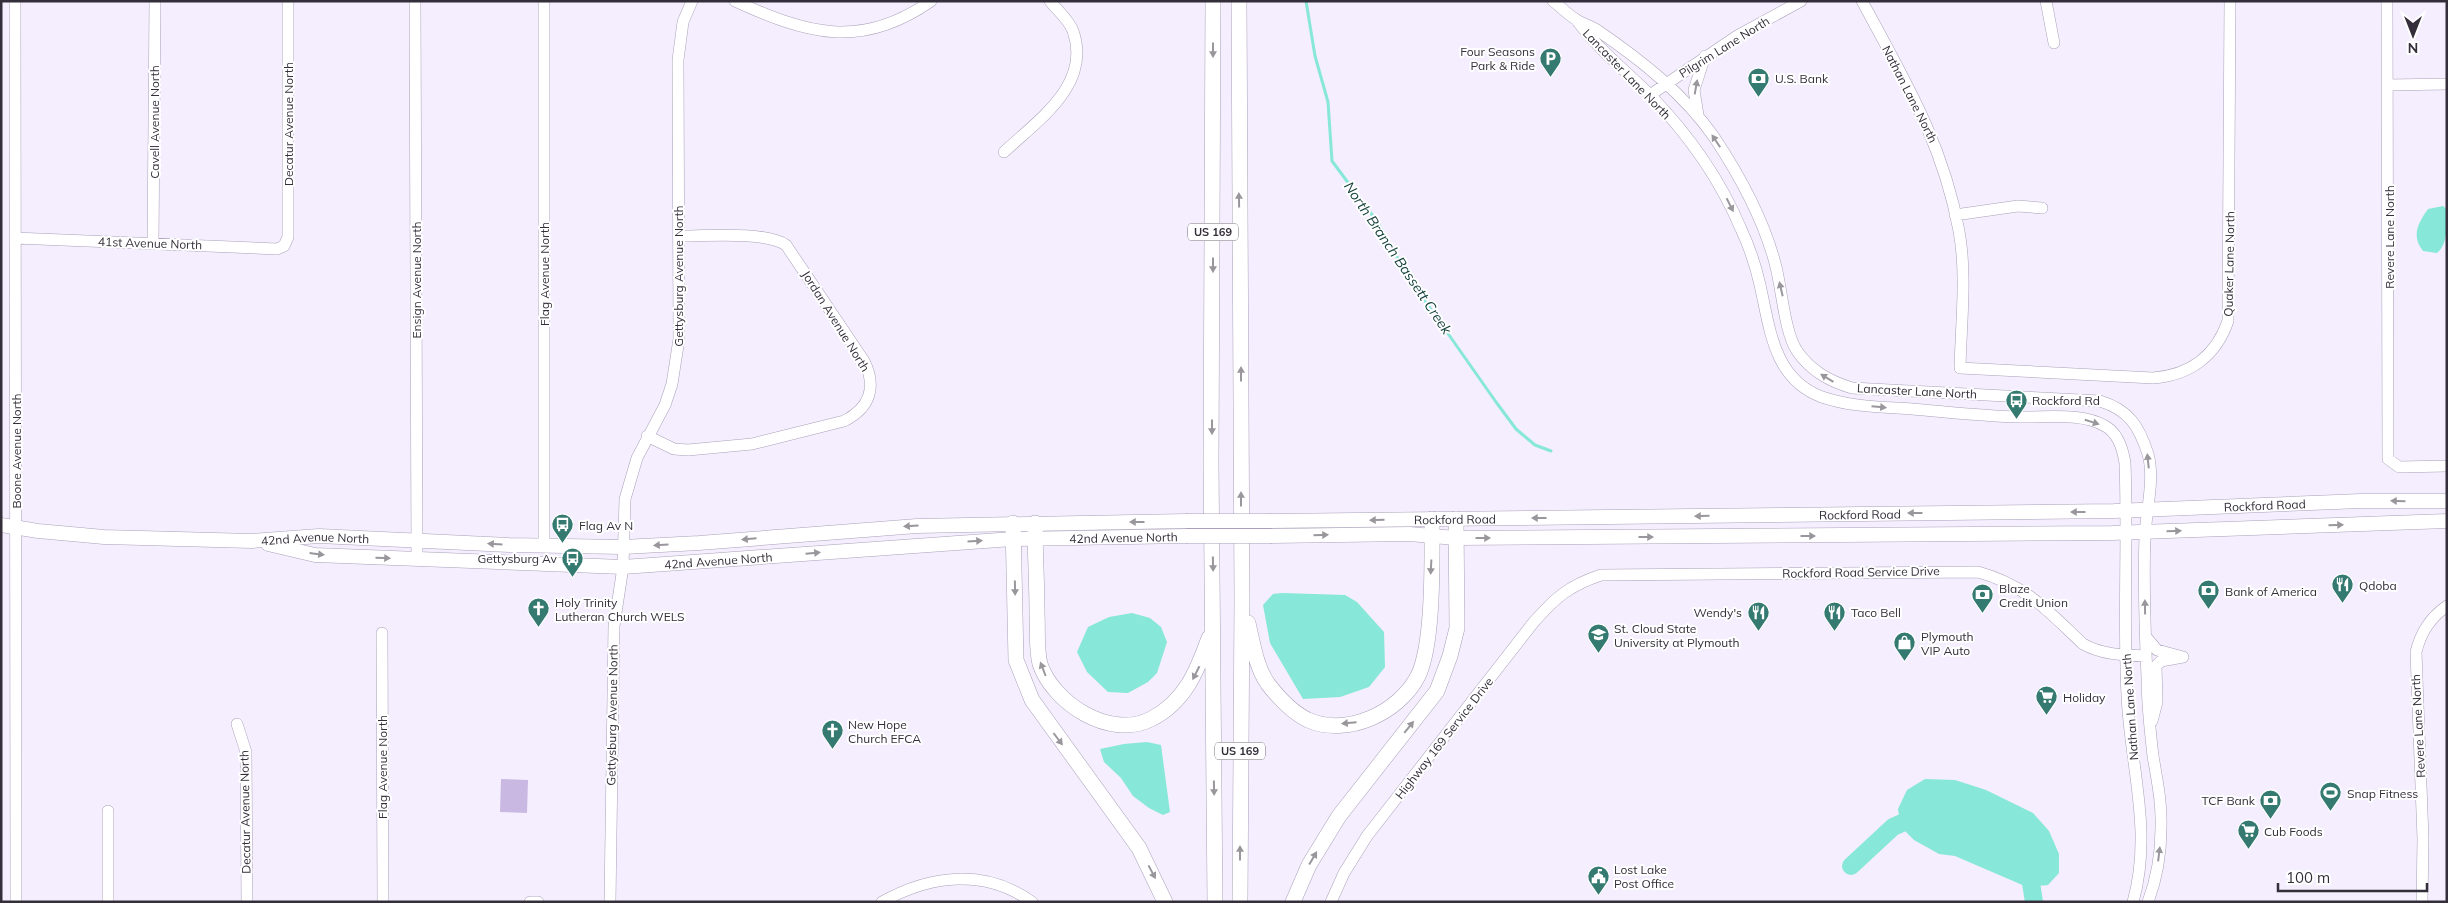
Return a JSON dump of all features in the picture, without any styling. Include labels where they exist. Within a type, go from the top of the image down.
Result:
[{"type":"highway","name":"US 169","points":[[1213,1],[1211,463],[1215,902]]},
{"type":"highway","name":"US 169","points":[[1239,1],[1242,600],[1240,902]]},
{"type":"highway","points":[[1242,600],[1258,664],[1275,692],[1300,716],[1321,723],[1353,724],[1378,715],[1399,700],[1419,674],[1427,648],[1432,519]]},
{"type":"highway","points":[[1293,902],[1309,865],[1339,816],[1437,691],[1450,656],[1457,628],[1456,519]]},
{"type":"highway","points":[[1013,523],[1016,660],[1032,700],[1045,722],[1139,848],[1165,902]]},
{"type":"highway","points":[[1036,530],[1040,663],[1048,682],[1060,697],[1077,710],[1116,723],[1150,720],[1173,703],[1191,683],[1197,673],[1213,627]]},
{"type":"main road","name":"Rockford Road","points":[[1186,521],[2127,511],[2361,501],[2447,501]]},
{"type":"main road","name":"42nd Avenue North","points":[[252,541],[315,555],[623,567],[1013,539],[1036,530],[1186,521]]},
{"type":"main road","name":"Rockford Road","points":[[1272,536],[1400,534],[1456,538],[2125,533],[2447,521]]},
{"type":"main road","name":"42nd Avenue North","points":[[1,525],[16,529],[104,537],[252,541],[319,536],[544,546],[623,547],[917,526],[1013,523],[1036,530],[1186,536],[1272,536]]},
{"type":"street","name":"Boone Avenue North","points":[[15,1],[16,902]]},
{"type":"street","name":"Cavell Avenue North","points":[[153,243],[155,1]]},
{"type":"street","name":"Decatur Avenue North","points":[[284,246],[288,237],[288,1]]},
{"type":"street","name":"Ensign Avenue North","points":[[416,1],[417,560]]},
{"type":"street","name":"Flag Avenue North","points":[[544,1],[544,546]]},
{"type":"street","name":"Gettysburg Avenue North","points":[[610,902],[614,626],[623,567],[625,499],[629,478],[647,436],[665,405],[677,361],[678,60],[683,22],[692,1]]},
{"type":"street","points":[[735,1],[807,29],[854,32],[899,20],[931,1]]},
{"type":"street","points":[[1004,152],[1065,94],[1074,79],[1077,63],[1073,30],[1050,1]]},
{"type":"street","name":"Lancaster Lane North","points":[[1553,1],[1575,19],[1590,38],[1650,96],[1706,162],[1742,230],[1757,274],[1771,340],[1779,358],[1792,376],[1805,387],[1821,396],[1850,404],[2006,417],[2070,418],[2086,420],[2106,426],[2117,438],[2124,452],[2127,511]]},
{"type":"street","name":"Pilgrim Lane North","points":[[1650,96],[1705,56],[1801,1]]},
{"type":"street","name":"Nathan Lane North","points":[[1862,1],[1929,127],[1942,161],[1959,232],[1962,264],[1960,368]]},
{"type":"street","points":[[2046,1],[2054,43]]},
{"type":"street","name":"Quaker Lane North","points":[[1960,368],[2153,378],[2170,376],[2186,371],[2201,362],[2213,351],[2223,336],[2230,304],[2230,1]]},
{"type":"street","name":"Revere Lane North","points":[[2387,1],[2388,459],[2399,467],[2447,466]]},
{"type":"street","name":"Lancaster Lane North","points":[[1575,19],[1596,29],[1667,84],[1699,119],[1733,166],[1754,206],[1776,263],[1790,336],[1797,350],[1812,368],[1829,381],[1852,388],[2083,400],[2112,405],[2124,413],[2138,428],[2148,456],[2148,510],[2145,532]]},
{"type":"street","points":[[1699,119],[1694,90],[1705,56]]},
{"type":"street","points":[[2388,85],[2447,84]]},
{"type":"street","points":[[1955,215],[2018,206],[2042,208]]},
{"type":"street","name":"Jordan Avenue North","points":[[647,436],[674,449],[688,450],[752,444],[844,421],[855,416],[869,398],[871,379],[864,361],[792,252],[778,240],[763,237],[678,236]]},
{"type":"street","name":"41st Avenue North","points":[[15,238],[277,249],[284,246]]},
{"type":"street","name":"Nathan Lane North","points":[[2127,511],[2125,533],[2125,655],[2128,709],[2139,800],[2142,845],[2138,882],[2132,902]]},
{"type":"street","name":"Nathan Lane North","points":[[2145,532],[2146,656],[2150,730],[2162,826],[2157,874],[2148,902]]},
{"type":"street","name":"Rockford Road Service Drive","points":[[1572,586],[1601,575],[1611,574],[1978,572],[2004,580],[2032,596],[2087,646],[2103,653],[2146,656]]},
{"type":"street","name":"Highway 169 Service Drive","points":[[1331,902],[1357,852],[1386,811],[1534,623],[1560,594],[1572,586]]},
{"type":"street","name":"Revere Lane North","points":[[2422,902],[2423,839],[2415,664],[2419,639],[2435,615],[2447,606]]},
{"type":"street","name":"Flag Avenue North","points":[[382,633],[383,902]]},
{"type":"street","points":[[2146,637],[2157,650],[2183,657],[2161,661],[2156,666],[2157,702],[2150,730]]},
{"type":"street","name":"Decatur Avenue North","points":[[237,724],[246,752],[247,902]]},
{"type":"street","points":[[108,811],[108,902]]},
{"type":"street","points":[[882,902],[898,898],[934,882],[964,878],[986,880],[1008,887],[1032,902]]},
{"type":"street","points":[[530,902],[538,902]]},
{"type":"shaded area","points":[[2443,206],[2447,209],[2447,221],[2443,245],[2437,253],[2423,251],[2417,240],[2417,230],[2421,219],[2428,209]]},
{"type":"shaded area","points":[[1273,594],[1345,595],[1357,602],[1384,632],[1385,667],[1369,687],[1340,697],[1303,699],[1270,643],[1263,605]]},
{"type":"shaded area","points":[[1132,613],[1150,618],[1161,627],[1167,642],[1157,673],[1148,682],[1128,693],[1108,692],[1087,672],[1077,652],[1088,627],[1109,617]]},
{"type":"shaded area","points":[[1147,742],[1161,745],[1170,812],[1163,815],[1149,808],[1133,796],[1121,778],[1104,762],[1100,749]]},
{"type":"shaded area","points":[[501,779],[528,780],[527,813],[500,812]]},
{"type":"shaded area","points":[[1925,779],[1955,780],[1986,790],[2033,813],[2049,831],[2059,854],[2059,873],[2048,885],[2027,887],[1955,856],[1939,854],[1914,840],[1901,827],[1898,809],[1907,790]]},
{"type":"waterway","name":"North Branch Bassett Creek","points":[[1306,1],[1315,56],[1328,102],[1332,161],[1378,223],[1409,278],[1516,429],[1535,445],[1551,451]]},
{"type":"waterway","points":[[1851,866],[1893,827],[1922,814]]},
{"type":"waterway","points":[[2028,864],[2034,902]]},
{"type":"place","name":"Four Seasons Park & Ride","points":[[1551,77]]},
{"type":"place","name":"U.S. Bank","points":[[1759,97]]},
{"type":"place","name":"Rockford Rd","points":[[2016,419]]},
{"type":"place","name":"Flag Av N","points":[[563,544]]},
{"type":"place","name":"Gettysburg Av","points":[[573,577]]},
{"type":"place","name":"Qdoba","points":[[2343,604]]},
{"type":"place","name":"Bank of America","points":[[2209,610]]},
{"type":"place","name":"Blaze Credit Union","points":[[1983,614]]},
{"type":"place","name":"Holy Trinity Lutheran Church WELS","points":[[539,628]]},
{"type":"place","name":"Wendy's","points":[[1758,631]]},
{"type":"place","name":"Taco Bell","points":[[1835,631]]},
{"type":"place","name":"St. Cloud State University at Plymouth","points":[[1598,654]]},
{"type":"place","name":"Plymouth VIP Auto","points":[[1905,662]]},
{"type":"place","name":"Holiday","points":[[2047,716]]},
{"type":"place","name":"New Hope Church EFCA","points":[[832,750]]},
{"type":"place","name":"Snap Fitness","points":[[2331,812]]},
{"type":"place","name":"TCF Bank","points":[[2271,819]]},
{"type":"place","name":"Cub Foods","points":[[2248,850]]},
{"type":"place","name":"Lost Lake Post Office","points":[[1598,895]]}]
